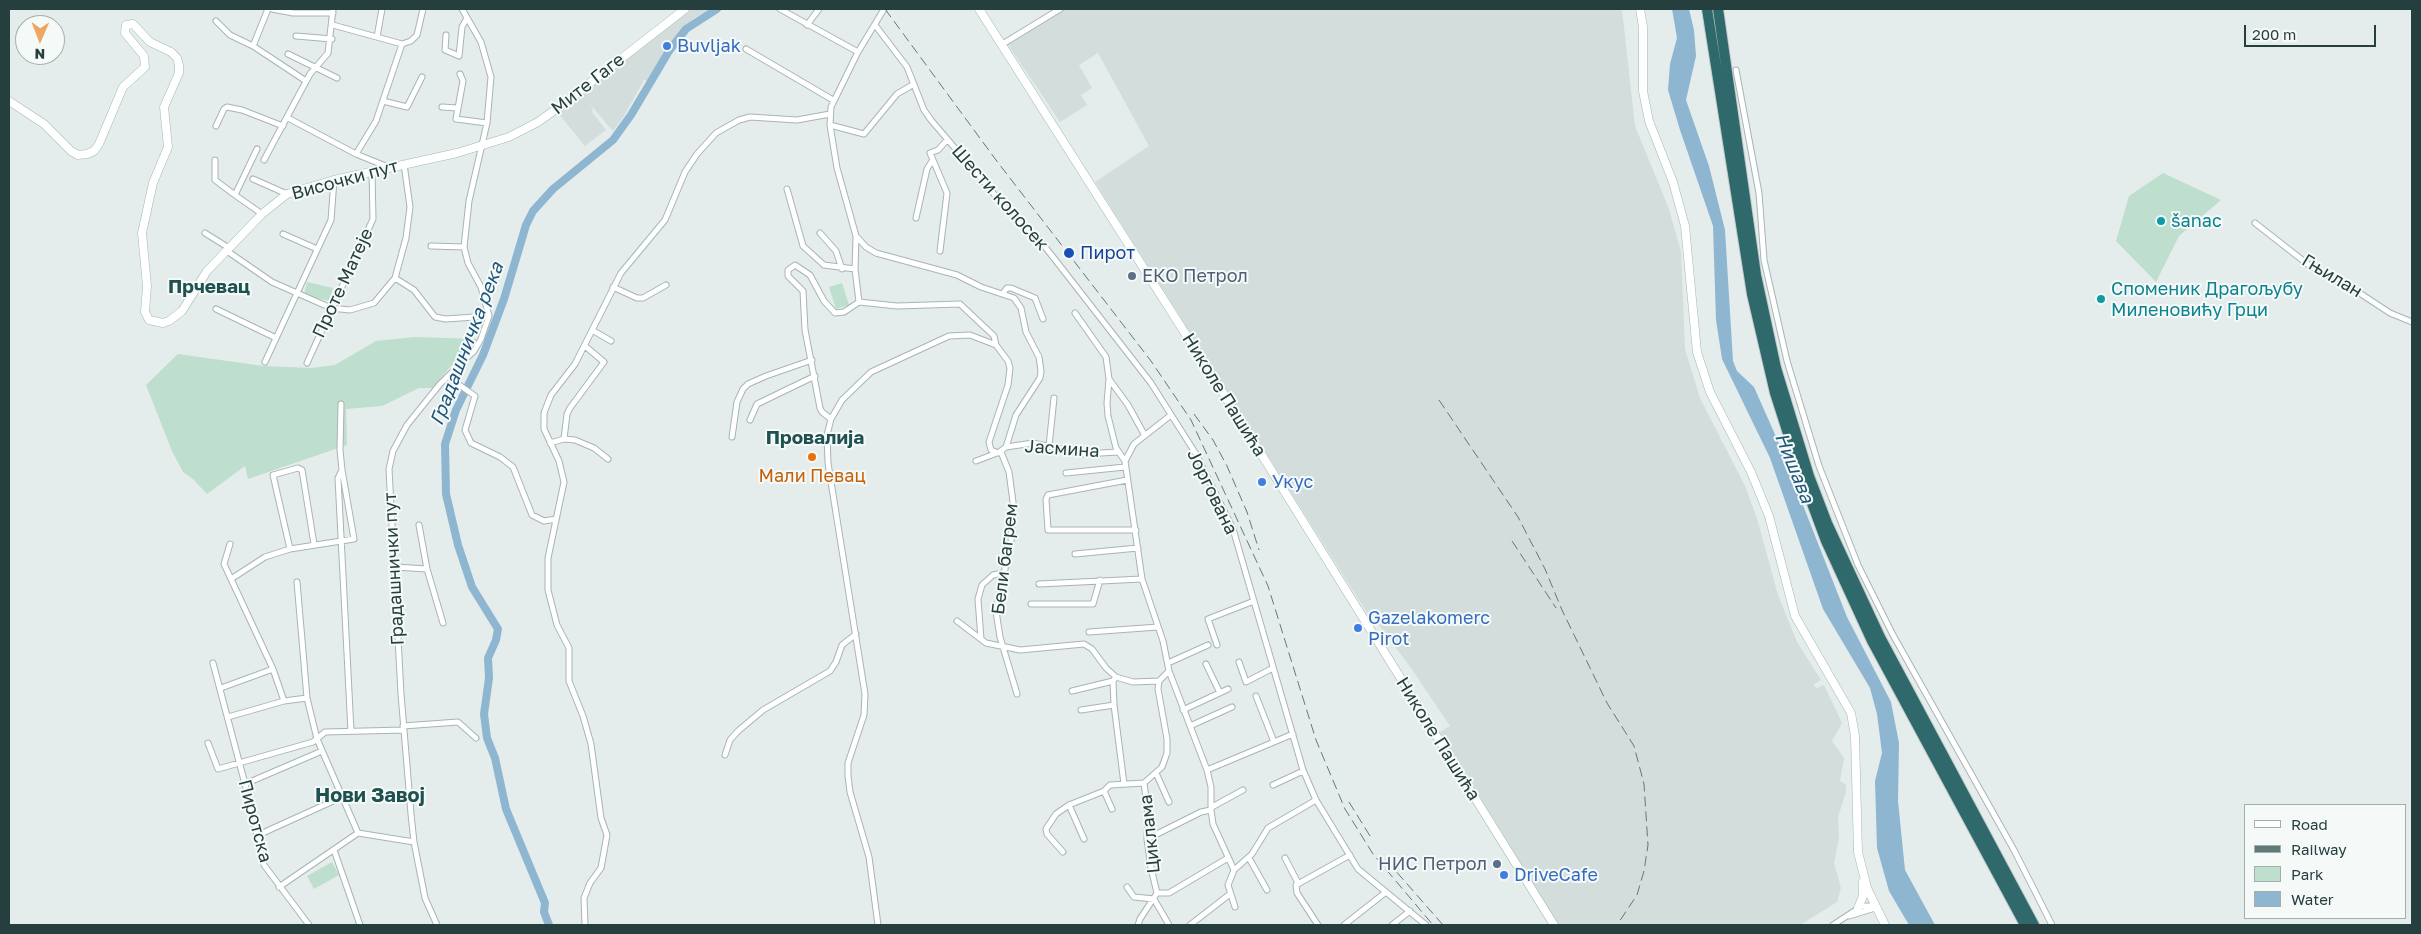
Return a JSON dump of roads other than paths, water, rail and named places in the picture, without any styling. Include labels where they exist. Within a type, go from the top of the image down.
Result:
[{"type":"highway","points":[[1707,9],[1752,294],[1775,393],[1800,472],[1826,541],[1872,641],[2025,925]]},
{"type":"highway","points":[[1718,9],[1756,275],[1778,376],[1809,476],[1827,522],[1880,637],[2034,925]]},
{"type":"main road","name":"Мите Гаге","points":[[483,145],[509,137],[538,122],[685,9]]},
{"type":"main road","name":"Николе Пашића","points":[[979,9],[1227,398],[1554,925]]},
{"type":"main road","points":[[1640,9],[1643,27],[1643,91],[1649,121],[1672,182],[1685,226],[1697,352],[1714,401],[1753,477],[1769,516],[1796,616],[1851,714],[1855,736],[1856,832],[1864,878],[1884,925]]},
{"type":"main road","name":"Височки пут","points":[[9,101],[44,124],[74,153],[82,155],[90,153],[96,148],[111,120],[119,94],[146,67],[145,59],[124,30],[128,24],[135,26],[150,42],[174,54],[179,65],[177,77],[164,107],[168,147],[153,183],[142,233],[147,286],[145,308],[149,320],[163,323],[176,317],[188,304],[202,278],[262,214],[287,194],[334,180],[483,145]]},
{"type":"main road","points":[[1858,908],[1863,896],[1864,878]]},
{"type":"street","points":[[252,46],[268,9]]},
{"type":"street","points":[[264,160],[306,82],[326,58],[332,39],[333,25],[333,11],[287,12],[272,9]]},
{"type":"street","points":[[377,37],[382,9]]},
{"type":"street","points":[[333,25],[402,44],[411,41],[417,34],[423,9]]},
{"type":"street","points":[[395,278],[414,290],[435,317],[446,319],[489,316],[482,287],[468,263],[464,247],[469,201],[487,123],[491,89],[490,71],[481,42],[462,9]]},
{"type":"street","points":[[780,9],[858,52]]},
{"type":"street","points":[[807,25],[819,9]]},
{"type":"street","points":[[859,302],[855,269],[856,236],[837,168],[830,114],[833,100],[858,52],[884,9]]},
{"type":"street","points":[[1001,45],[1060,9]]},
{"type":"street","points":[[446,35],[445,50],[459,56],[462,27],[467,18]]},
{"type":"street","points":[[216,21],[223,30],[252,46],[306,82]]},
{"type":"street","name":"Шести колосек","points":[[875,25],[907,67],[924,110],[947,140],[1017,220],[1043,244],[1151,383],[1171,415]]},
{"type":"street","points":[[296,36],[332,39]]},
{"type":"street","points":[[356,154],[376,121],[402,44]]},
{"type":"street","points":[[746,49],[833,100]]},
{"type":"street","points":[[288,54],[337,78]]},
{"type":"street","points":[[1736,70],[1759,193],[1764,260],[1787,361],[1819,466],[1858,565],[1893,635],[2014,850],[2052,925]]},
{"type":"street","points":[[460,74],[463,81],[457,120],[487,123]]},
{"type":"street","points":[[383,101],[407,108],[422,77]]},
{"type":"street","points":[[830,124],[863,135],[897,94],[914,84]]},
{"type":"street","points":[[216,126],[227,106],[283,126]]},
{"type":"street","points":[[442,107],[458,108]]},
{"type":"street","points":[[585,925],[584,898],[590,883],[601,868],[607,835],[602,818],[591,744],[584,716],[569,681],[569,648],[557,625],[548,590],[548,558],[564,482],[559,461],[544,429],[543,420],[548,401],[575,364],[621,273],[665,220],[685,172],[697,154],[716,133],[739,120],[750,118],[797,120],[830,114]]},
{"type":"street","points":[[288,118],[356,154],[390,168]]},
{"type":"street","points":[[940,251],[947,193],[930,153],[938,150],[947,140]]},
{"type":"street","points":[[235,195],[257,148]]},
{"type":"street","points":[[215,160],[214,180],[262,214]]},
{"type":"street","points":[[916,218],[927,169],[932,161]]},
{"type":"street","points":[[205,233],[272,282],[296,294],[330,308],[350,310],[370,305],[382,296],[395,278],[410,217],[404,164]]},
{"type":"street","name":"Проте Матеје","points":[[306,363],[373,219],[372,172]]},
{"type":"street","points":[[253,179],[287,194]]},
{"type":"street","points":[[265,362],[332,217],[334,180]]},
{"type":"street","points":[[787,189],[803,246],[824,265],[842,269],[855,269]]},
{"type":"street","name":"Гњилан","points":[[2256,223],[2310,266],[2358,292],[2390,313],[2412,322]]},
{"type":"street","points":[[282,234],[317,249]]},
{"type":"street","points":[[820,234],[836,251],[842,269]]},
{"type":"street","points":[[856,236],[866,247],[876,253],[963,277],[981,287],[1014,298],[1021,308],[1026,332],[1039,357],[1040,378],[1016,415],[1006,447],[999,453],[976,461]]},
{"type":"street","points":[[432,246],[464,247]]},
{"type":"street","points":[[831,419],[820,408],[805,330],[803,291],[788,276],[788,268],[795,265],[810,276],[824,301],[835,313],[844,312],[859,302],[897,306],[960,304],[994,336],[996,345]]},
{"type":"street","points":[[613,287],[637,298],[643,298],[666,285]]},
{"type":"street","points":[[1002,293],[1007,288],[1011,288],[1035,298],[1043,319]]},
{"type":"street","points":[[216,309],[276,338]]},
{"type":"street","points":[[1074,313],[1106,357],[1109,379],[1108,416],[1118,452],[1125,464],[1142,578],[1158,627],[1169,671],[1207,770],[1211,787],[1211,808],[1214,824],[1234,870]]},
{"type":"street","name":"Градашнички пут","points":[[437,925],[427,905],[414,842],[404,728],[389,473],[391,456],[410,421],[448,376],[476,348],[486,329],[489,316]]},
{"type":"street","points":[[592,330],[611,341]]},
{"type":"street","points":[[878,925],[869,857],[850,792],[848,776],[848,764],[865,705],[856,634],[828,463],[827,435],[831,419],[842,400],[870,372],[937,340],[961,334],[979,337],[996,345]]},
{"type":"street","name":"Бели багрем","points":[[996,345],[1008,361],[1010,368],[1008,385],[989,442],[990,450],[999,453],[1009,472],[1013,502],[1011,541],[996,611],[1003,646],[1017,694]]},
{"type":"street","points":[[564,439],[567,414],[570,408],[604,362],[585,346]]},
{"type":"street","points":[[732,437],[737,402],[743,389],[748,384],[812,360]]},
{"type":"street","points":[[448,376],[475,396],[475,401],[466,422],[467,436],[471,443],[500,457],[513,467],[532,515],[544,521],[556,520]]},
{"type":"street","points":[[750,420],[757,404],[815,376]]},
{"type":"street","points":[[1109,379],[1144,434]]},
{"type":"street","points":[[1049,446],[1054,398]]},
{"type":"street","points":[[231,579],[256,562],[290,549],[314,544],[342,542],[354,538],[340,450],[341,404]]},
{"type":"street","points":[[1125,464],[1131,447],[1144,434],[1171,415]]},
{"type":"street","name":"Јоргована","points":[[1171,415],[1206,473],[1224,508],[1232,529],[1303,771],[1316,800],[1358,869],[1426,925]]},
{"type":"street","points":[[550,443],[564,439],[585,444],[608,460]]},
{"type":"street","name":"Јасмина","points":[[1006,447],[1030,443],[1084,454],[1118,452]]},
{"type":"street","points":[[1066,474],[1125,464]]},
{"type":"street","points":[[290,549],[273,475],[298,468],[301,470],[314,544]]},
{"type":"street","points":[[342,470],[338,478],[351,731]]},
{"type":"street","points":[[1127,480],[1050,494],[1046,497],[1048,530],[1136,530]]},
{"type":"street","points":[[419,525],[427,569],[442,623]]},
{"type":"street","points":[[230,544],[224,564],[273,669],[284,701]]},
{"type":"street","points":[[1075,554],[1138,548]]},
{"type":"street","points":[[395,567],[427,569]]},
{"type":"street","points":[[981,639],[978,599],[982,585],[993,575],[1003,573]]},
{"type":"street","points":[[1038,584],[1142,578]]},
{"type":"street","points":[[1031,604],[1093,604],[1100,580]]},
{"type":"street","points":[[297,582],[307,698],[317,739],[358,833]]},
{"type":"street","points":[[1217,645],[1208,619],[1254,601]]},
{"type":"street","points":[[957,621],[981,639],[993,645],[1029,651],[1084,644],[1092,649],[1114,679],[1114,705],[1124,784]]},
{"type":"street","points":[[1089,632],[1158,627]]},
{"type":"street","points":[[725,755],[733,736],[744,725],[763,710],[830,671],[836,662],[842,645],[856,634]]},
{"type":"street","points":[[1168,663],[1208,645]]},
{"type":"street","points":[[1239,662],[1246,682],[1273,668]]},
{"type":"street","name":"Пиротска","points":[[213,663],[246,784],[256,836],[264,865],[309,925]]},
{"type":"street","points":[[1206,664],[1220,693]]},
{"type":"street","points":[[221,688],[273,669]]},
{"type":"street","points":[[1072,691],[1114,679],[1133,682],[1159,681],[1169,671]]},
{"type":"street","name":"Циклама","points":[[1138,925],[1157,893],[1147,839],[1148,804],[1144,783],[1162,767],[1167,753],[1167,740],[1159,696],[1159,681]]},
{"type":"street","points":[[1183,710],[1228,689]]},
{"type":"street","points":[[1256,696],[1274,742]]},
{"type":"street","points":[[228,717],[284,701],[307,698]]},
{"type":"street","points":[[1081,710],[1114,705]]},
{"type":"street","points":[[1190,726],[1232,707]]},
{"type":"street","points":[[239,764],[313,742],[325,732],[404,728],[458,722],[476,738]]},
{"type":"street","points":[[1207,770],[1293,734]]},
{"type":"street","name":"Пиротска","points":[[208,742],[218,769],[239,764]]},
{"type":"street","points":[[246,784],[322,751]]},
{"type":"street","points":[[1273,785],[1303,771]]},
{"type":"street","name":"Циклама","points":[[1156,773],[1169,802]]},
{"type":"street","points":[[1063,852],[1047,834],[1046,829],[1056,814],[1069,805],[1104,791],[1108,786],[1144,783]]},
{"type":"street","points":[[1147,839],[1243,790]]},
{"type":"street","points":[[1104,791],[1112,809]]},
{"type":"street","points":[[256,836],[342,797]]},
{"type":"street","points":[[1235,907],[1228,885],[1234,870],[1249,858],[1268,828],[1316,800]]},
{"type":"street","points":[[1069,805],[1084,839]]},
{"type":"street","points":[[279,887],[358,833],[414,842]]},
{"type":"street","points":[[334,850],[360,925]]},
{"type":"street","points":[[1318,925],[1297,893],[1298,883],[1350,855]]},
{"type":"street","points":[[1157,893],[1169,893],[1228,858]]},
{"type":"street","points":[[1249,858],[1267,890]]},
{"type":"street","points":[[1285,858],[1298,883]]},
{"type":"street","name":"Циклама","points":[[1127,887],[1134,897],[1154,899]]},
{"type":"street","points":[[1344,925],[1386,892]]},
{"type":"street","points":[[1190,925],[1230,894]]},
{"type":"street","name":"Циклама","points":[[1154,899],[1169,925]]},
{"type":"street","points":[[1833,925],[1858,908],[1866,905],[1875,907]]},
{"type":"street","points":[[1844,918],[1875,907]]},
{"type":"street","points":[[1392,925],[1410,911]]},
{"type":"water","points":[[1672,9],[1689,9],[1694,30],[1696,56],[1686,100],[1709,166],[1725,230],[1733,361],[1737,371],[1754,387],[1777,439],[1847,617],[1891,702],[1899,743],[1898,801],[1905,870],[1935,925],[1909,925],[1889,891],[1877,848],[1875,781],[1882,753],[1877,714],[1870,688],[1823,609],[1770,458],[1722,359],[1716,320],[1713,226],[1668,90],[1670,64],[1677,38]]},
{"type":"waterway","name":"Градашничка река","points":[[549,925],[544,912],[545,903],[506,809],[495,758],[487,738],[484,714],[489,678],[488,658],[496,640],[498,629],[472,587],[458,545],[446,494],[445,444],[456,410],[483,355],[504,299],[526,225],[533,211],[553,189],[613,140],[631,115],[669,51],[686,29],[717,9]]},
{"type":"railway","points":[[885,9],[996,160],[1151,361],[1191,420],[1268,586],[1316,740],[1345,809],[1373,854],[1433,925]]},
{"type":"railway","points":[[1439,400],[1518,517],[1545,569],[1562,610],[1607,703],[1634,746],[1644,784],[1648,845],[1644,871],[1637,895],[1617,925]]},
{"type":"railway","points":[[1194,414],[1213,440],[1227,466],[1247,512],[1259,550]]},
{"type":"railway","points":[[1512,541],[1556,608]]},
{"type":"railway","points":[[1349,802],[1370,836]]},
{"type":"railway","points":[[1387,861],[1443,925]]},
{"type":"place","name":"Buvljak","points":[[667,46]]},
{"type":"place","name":"šanac","points":[[2161,221]]},
{"type":"place","name":"Пирот","points":[[1069,253]]},
{"type":"place","name":"ЕКО Петрол","points":[[1132,276]]},
{"type":"place","name":"Споменик Драгољубу Миленовићу Грци","points":[[2101,299]]},
{"type":"place","name":"Мали Певац","points":[[812,457]]},
{"type":"place","name":"Укус","points":[[1262,482]]},
{"type":"place","name":"Gazelakomerc Pirot","points":[[1358,628]]},
{"type":"place","name":"НИС Петрол","points":[[1497,864]]},
{"type":"place","name":"DriveCafe","points":[[1504,875]]},
{"type":"district","name":"Прчевац","points":[[209,287]]},
{"type":"district","name":"Провалија","points":[[815,438]]},
{"type":"district","name":"Нови Завој","points":[[370,796]]},
{"type":"water label","name":"Нишава","points":[[1794,468]]}]
